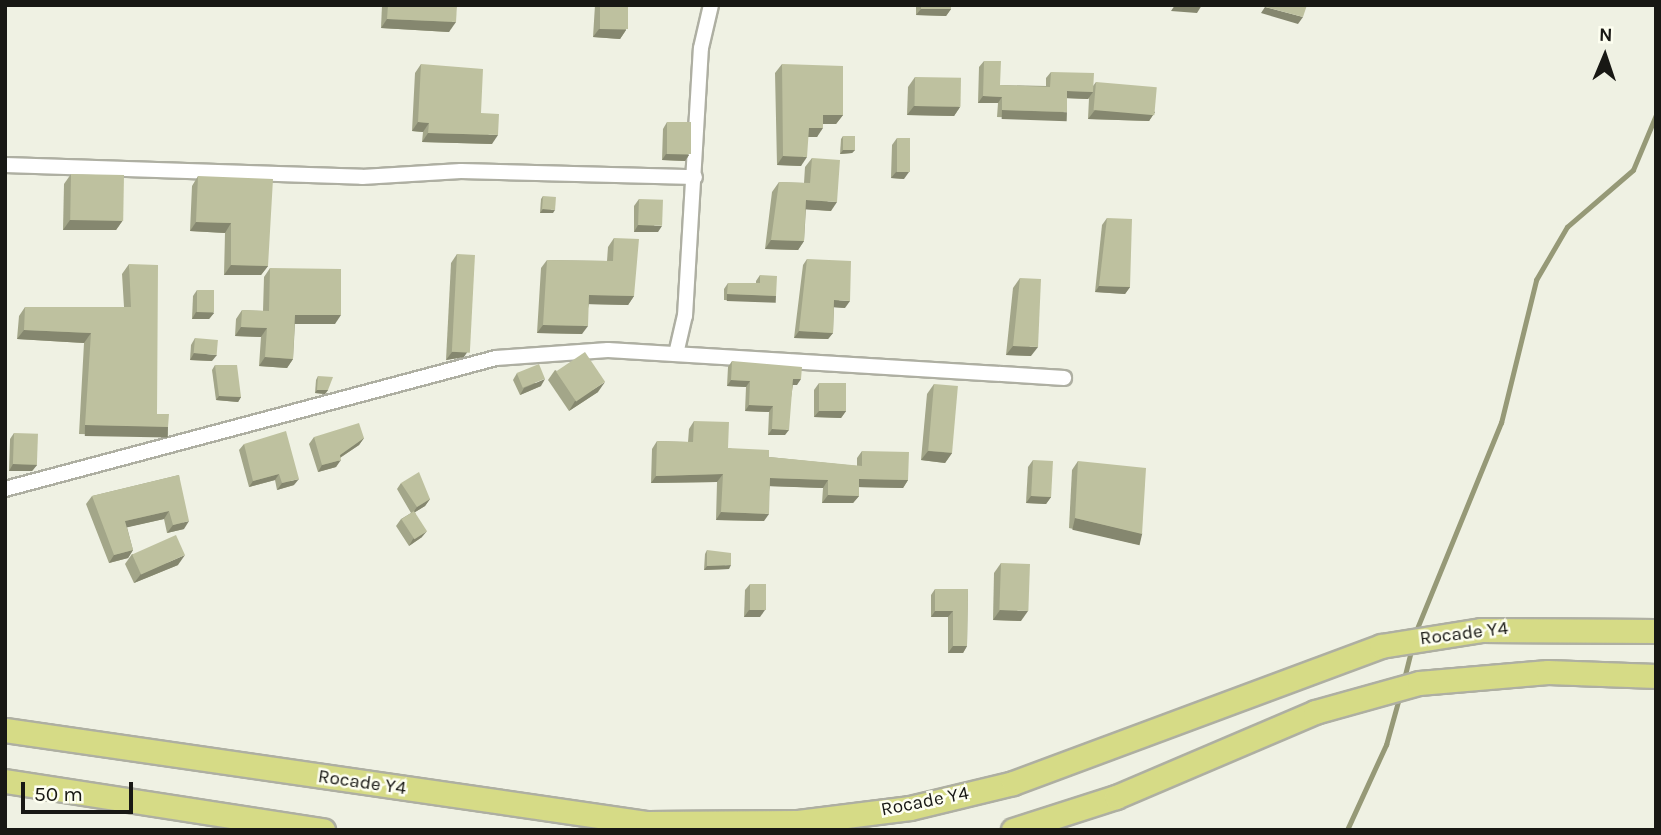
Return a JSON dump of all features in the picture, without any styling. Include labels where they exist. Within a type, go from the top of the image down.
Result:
[{"type":"highway","name":"Rocade Y4","points":[[5,730],[647,822],[798,822],[910,808],[1013,783],[1339,658],[1481,630],[1656,631]]},
{"type":"highway","points":[[1013,830],[1116,797],[1315,712],[1459,676],[1656,676]]},
{"type":"highway","points":[[5,781],[323,830]]},
{"type":"street","points":[[676,354],[685,316],[701,48],[711,5]]},
{"type":"street","points":[[5,165],[362,177],[461,171],[695,177]]},
{"type":"street","points":[[5,489],[496,358],[608,350],[1064,378]]},
{"type":"building","points":[[388,5],[457,5],[456,22],[387,19]]},
{"type":"building","points":[[600,5],[628,5],[628,29],[600,29]]},
{"type":"building","points":[[921,5],[951,5],[951,9],[921,9]]},
{"type":"building","points":[[1307,5],[1303,17],[1265,7]]},
{"type":"building","points":[[984,61],[1001,61],[1000,85],[1050,87],[1051,72],[1094,73],[1093,92],[1067,91],[1067,112],[1002,110],[1002,97],[983,96]]},
{"type":"building","points":[[421,64],[483,69],[481,113],[499,114],[498,135],[428,133],[429,123],[418,122]]},
{"type":"building","points":[[782,64],[843,66],[843,115],[823,115],[823,128],[809,128],[807,157],[783,156]]},
{"type":"building","points":[[915,77],[961,78],[960,107],[914,106]]},
{"type":"building","points":[[1096,82],[1157,87],[1154,115],[1094,110]]},
{"type":"building","points":[[667,122],[691,122],[691,154],[667,154]]},
{"type":"building","points":[[843,136],[855,136],[855,150],[843,150]]},
{"type":"building","points":[[897,138],[910,138],[910,172],[897,172]]},
{"type":"building","points":[[812,158],[840,160],[837,202],[806,200],[804,241],[771,240],[779,182],[810,183]]},
{"type":"building","points":[[71,174],[124,175],[123,221],[70,220]]},
{"type":"building","points":[[198,176],[273,179],[268,266],[231,265],[231,223],[196,222]]},
{"type":"building","points":[[543,196],[556,197],[555,210],[542,209]]},
{"type":"building","points":[[639,199],[663,200],[662,226],[638,225]]},
{"type":"building","points":[[1107,218],[1132,219],[1130,287],[1099,286]]},
{"type":"building","points":[[614,238],[639,239],[634,296],[589,295],[588,326],[543,325],[547,260],[613,261]]},
{"type":"building","points":[[457,254],[475,255],[470,353],[452,352]]},
{"type":"building","points":[[807,259],[851,261],[850,301],[834,300],[833,333],[799,331]]},
{"type":"building","points":[[129,264],[158,265],[157,414],[169,414],[168,427],[85,425],[91,333],[24,330],[25,307],[131,307]]},
{"type":"building","points":[[270,268],[341,269],[341,315],[295,315],[293,359],[265,357],[267,328],[241,327],[242,310],[269,311]]},
{"type":"building","points":[[760,275],[777,276],[776,296],[727,294],[728,283],[760,283]]},
{"type":"building","points":[[1020,278],[1041,279],[1038,347],[1013,346]]},
{"type":"building","points":[[197,290],[214,290],[214,312],[197,312]]},
{"type":"building","points":[[195,338],[218,340],[217,355],[194,353]]},
{"type":"building","points":[[585,352],[605,382],[576,401],[556,372]]},
{"type":"building","points":[[732,361],[802,367],[801,379],[793,379],[789,430],[772,429],[773,406],[749,405],[750,381],[731,380]]},
{"type":"building","points":[[539,364],[545,379],[523,388],[517,373]]},
{"type":"building","points":[[215,365],[237,365],[241,397],[219,396]]},
{"type":"building","points":[[318,376],[333,377],[328,390],[317,390]]},
{"type":"building","points":[[819,383],[846,383],[846,411],[819,411]]},
{"type":"building","points":[[934,384],[958,386],[952,453],[928,451]]},
{"type":"building","points":[[694,421],[729,422],[728,448],[769,450],[769,457],[862,466],[862,451],[909,452],[908,480],[859,479],[859,496],[828,495],[828,480],[770,478],[769,514],[721,512],[723,474],[656,476],[657,441],[693,442]]},
{"type":"building","points":[[359,423],[364,438],[340,455],[341,460],[322,465],[314,437]]},
{"type":"building","points":[[286,431],[299,479],[282,483],[279,474],[253,481],[244,444]]},
{"type":"building","points":[[14,433],[38,434],[37,465],[13,464]]},
{"type":"building","points":[[1033,460],[1053,461],[1051,497],[1031,496]]},
{"type":"building","points":[[1078,461],[1146,468],[1142,534],[1075,518]]},
{"type":"building","points":[[419,472],[430,499],[417,507],[401,483]]},
{"type":"building","points":[[179,475],[189,521],[173,525],[169,511],[125,521],[133,550],[114,555],[92,496]]},
{"type":"building","points":[[414,511],[427,531],[414,539],[401,519]]},
{"type":"building","points":[[176,535],[185,555],[141,575],[132,555]]},
{"type":"building","points":[[707,550],[731,553],[731,565],[707,566]]},
{"type":"building","points":[[1001,563],[1030,564],[1028,611],[999,610]]},
{"type":"building","points":[[750,584],[766,584],[766,610],[750,610]]},
{"type":"building","points":[[935,589],[968,589],[967,646],[953,646],[953,611],[935,611]]},
{"type":"waterway","points":[[1416,631],[1501,423],[1536,280],[1567,227],[1633,170],[1656,115]]},
{"type":"waterway","points":[[1404,679],[1411,650]]},
{"type":"waterway","points":[[1347,830],[1386,745],[1399,698]]}]
